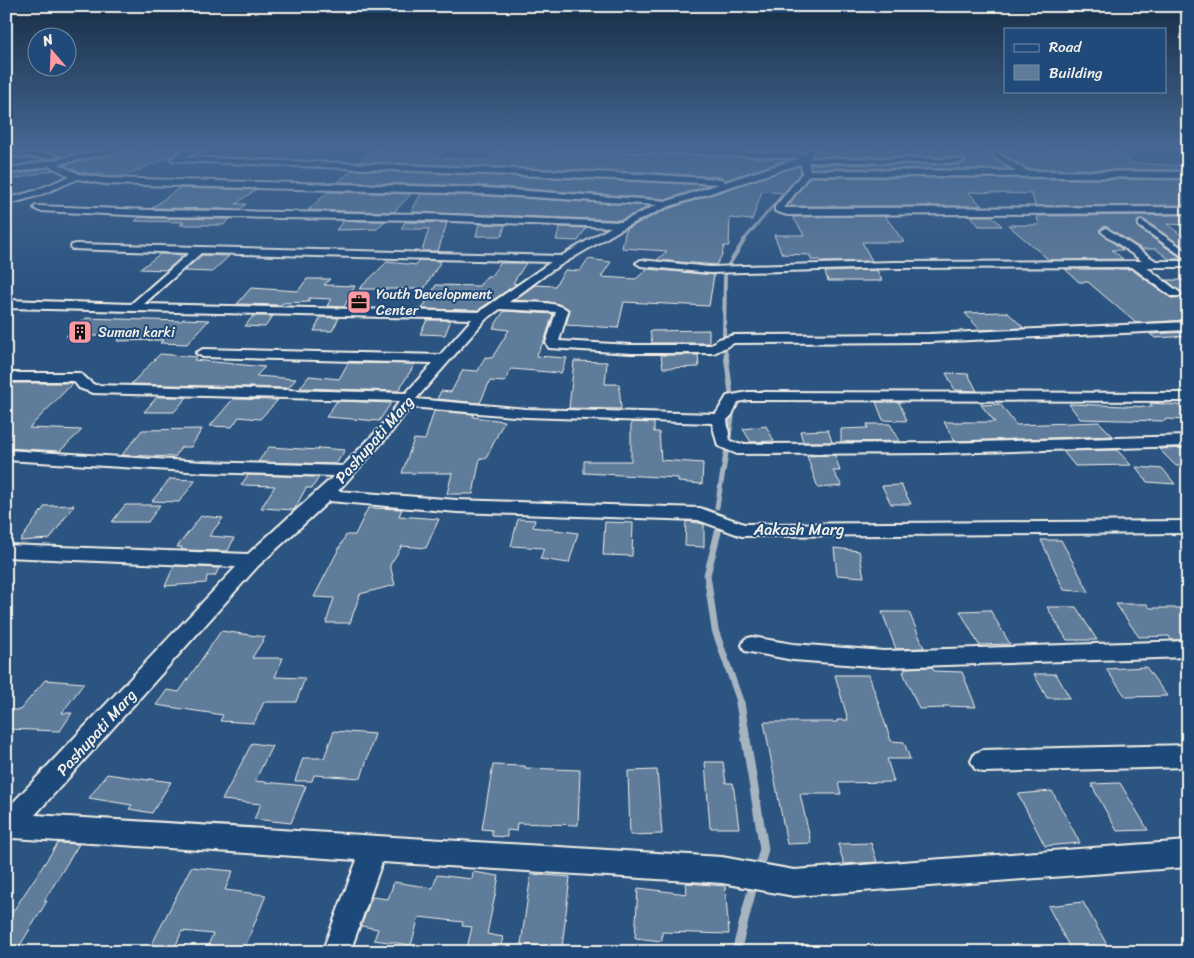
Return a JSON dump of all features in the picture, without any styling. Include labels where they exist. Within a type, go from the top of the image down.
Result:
[{"type":"street","points":[[6,202],[35,194]]},
{"type":"street","points":[[527,194],[669,203]]},
{"type":"street","name":"Pashupati Marg","points":[[8,827],[252,562],[325,494],[384,432],[408,400],[482,316],[562,259],[622,225],[669,203],[697,194]]},
{"type":"street","points":[[787,194],[778,210],[787,212],[968,213],[1188,210]]},
{"type":"street","points":[[39,208],[425,217],[622,225]]},
{"type":"street","points":[[1142,224],[1188,257]]},
{"type":"street","points":[[1106,231],[1153,264]]},
{"type":"street","points":[[76,247],[562,259]]},
{"type":"street","points":[[134,307],[200,249]]},
{"type":"street","points":[[641,263],[710,270],[893,265],[1188,264]]},
{"type":"street","points":[[1134,264],[1175,294]]},
{"type":"street","points":[[6,304],[482,316]]},
{"type":"street","points":[[496,305],[557,308],[562,311],[552,343],[554,345],[631,349],[714,349],[723,342],[734,338],[929,338],[1188,326]]},
{"type":"street","points":[[203,352],[444,359]]},
{"type":"street","points":[[6,377],[78,378],[84,385],[93,389],[408,400],[526,413],[719,419],[725,414],[731,402],[748,396],[1188,397]]},
{"type":"street","points":[[719,419],[730,446],[941,448],[1188,441]]},
{"type":"street","points":[[6,456],[204,467],[347,471]]},
{"type":"street","name":"Aakash Marg","points":[[325,494],[457,506],[700,514],[742,530],[1188,527]]},
{"type":"street","points":[[6,551],[252,562]]},
{"type":"street","points":[[752,645],[793,652],[884,659],[1188,649]]},
{"type":"street","points":[[983,761],[1188,756]]},
{"type":"street","points":[[8,827],[722,870],[794,883],[1188,854]]},
{"type":"street","points":[[336,952],[374,848]]},
{"type":"building","points":[[171,194],[250,194],[236,204],[246,204],[240,209],[152,208]]},
{"type":"building","points":[[326,194],[411,194],[394,212],[308,210]]},
{"type":"building","points":[[421,194],[650,206],[621,220],[411,212]]},
{"type":"building","points":[[594,194],[684,194],[668,199]]},
{"type":"building","points":[[715,194],[761,194],[752,220],[730,218],[729,246],[724,246],[722,255],[716,265],[657,260],[667,251],[622,248],[626,229],[668,209]]},
{"type":"building","points":[[797,194],[970,194],[982,206],[791,206],[791,202]]},
{"type":"building","points":[[1023,194],[1188,194],[1188,205],[1035,206],[1032,194]]},
{"type":"building","points":[[1188,215],[1188,225],[1167,224],[1188,240],[1188,250],[1143,219],[1137,222],[1138,228],[1183,259],[1169,259],[1156,249],[1142,249],[1105,226],[1100,229],[1100,232],[1123,250],[1112,250],[1123,259],[1049,260],[1008,225],[1039,225],[1037,216]]},
{"type":"building","points":[[885,216],[904,242],[862,242],[872,261],[821,262],[820,260],[811,260],[810,255],[782,254],[774,235],[804,235],[793,217]]},
{"type":"building","points":[[971,216],[992,216],[1002,226],[979,226]]},
{"type":"building","points":[[140,217],[230,219],[223,225],[180,225],[184,222],[135,221]]},
{"type":"building","points":[[343,221],[385,221],[377,229],[336,230]]},
{"type":"building","points":[[405,222],[447,223],[438,251],[422,251],[429,229],[401,229]]},
{"type":"building","points":[[479,224],[505,225],[502,236],[476,236]]},
{"type":"building","points":[[560,227],[586,228],[578,241],[556,240]]},
{"type":"building","points":[[160,254],[184,255],[167,270],[140,269]]},
{"type":"building","points":[[202,255],[229,256],[212,272],[184,271]]},
{"type":"building","points":[[588,259],[611,262],[601,277],[636,279],[647,269],[714,275],[709,306],[624,302],[618,328],[566,325],[570,310],[564,306],[549,302],[514,300],[535,285],[555,286],[565,270],[580,271]]},
{"type":"building","points":[[418,260],[441,261],[424,289],[359,289],[387,262],[417,265]]},
{"type":"building","points":[[500,263],[526,263],[513,283],[517,284],[478,310],[422,309],[436,285],[479,286],[487,276],[491,276]]},
{"type":"building","points":[[1065,269],[1131,269],[1171,298],[1179,298],[1183,294],[1166,280],[1188,280],[1188,320],[1136,323],[1088,282],[1079,282]]},
{"type":"building","points":[[877,270],[882,281],[828,281],[825,272]]},
{"type":"building","points":[[307,279],[330,279],[324,285],[355,286],[344,307],[327,306],[331,299],[309,298],[309,302],[283,303],[281,305],[237,304],[251,288],[298,291]]},
{"type":"building","points":[[504,311],[553,314],[545,339],[536,356],[567,358],[561,373],[511,369],[505,382],[490,381],[480,403],[437,399],[441,391],[451,392],[463,370],[478,371],[485,357],[492,358],[509,330],[493,328]]},
{"type":"building","points":[[1007,312],[1024,328],[980,330],[965,313]]},
{"type":"building","points":[[253,316],[273,316],[265,327],[245,326]]},
{"type":"building","points":[[321,317],[339,318],[332,331],[314,331]]},
{"type":"building","points":[[86,318],[209,320],[187,344],[160,343],[163,340],[117,341],[121,336],[66,336]]},
{"type":"building","points":[[427,320],[451,320],[445,335],[420,334]]},
{"type":"building","points":[[709,330],[709,343],[652,343],[650,331]]},
{"type":"building","points":[[1188,332],[1188,336],[1155,338],[1150,334]]},
{"type":"building","points":[[160,354],[197,357],[194,360],[265,367],[256,376],[296,379],[288,388],[131,384]]},
{"type":"building","points":[[661,355],[698,355],[699,367],[663,368]]},
{"type":"building","points":[[574,361],[607,362],[605,384],[619,384],[621,409],[569,408]]},
{"type":"building","points":[[348,363],[415,364],[398,391],[300,388],[309,376],[339,379]]},
{"type":"building","points":[[946,373],[968,374],[977,391],[955,390]]},
{"type":"building","points":[[13,383],[73,383],[29,428],[82,430],[60,451],[6,448],[6,388]]},
{"type":"building","points":[[157,397],[187,397],[174,412],[144,412]]},
{"type":"building","points":[[233,399],[278,400],[260,419],[239,417],[232,427],[210,426]]},
{"type":"building","points":[[337,401],[391,403],[379,421],[326,417]]},
{"type":"building","points":[[876,402],[899,402],[907,421],[883,420]]},
{"type":"building","points":[[1150,403],[1178,405],[1188,416],[1188,420],[1080,419],[1069,404],[1153,407]]},
{"type":"building","points":[[1000,404],[1016,425],[1099,422],[1113,436],[955,441],[944,422],[995,422],[981,405]]},
{"type":"building","points":[[434,411],[474,414],[473,417],[504,421],[486,459],[480,458],[473,494],[447,494],[452,473],[402,473],[414,439],[425,440]]},
{"type":"building","points":[[631,422],[654,423],[654,432],[659,432],[661,460],[703,463],[702,484],[678,482],[678,478],[584,473],[584,461],[631,461]]},
{"type":"building","points":[[867,424],[890,424],[900,441],[841,442],[841,429],[868,428]]},
{"type":"building","points":[[766,426],[774,441],[751,442],[743,429]]},
{"type":"building","points":[[202,429],[191,447],[181,447],[175,457],[122,455],[142,430]]},
{"type":"building","points":[[828,430],[832,442],[803,442],[800,431]]},
{"type":"building","points":[[269,447],[345,450],[336,464],[258,462]]},
{"type":"building","points":[[1188,448],[1188,466],[1176,466],[1159,449]]},
{"type":"building","points":[[1117,450],[1131,465],[1075,466],[1063,451]]},
{"type":"building","points":[[835,455],[840,471],[833,471],[842,486],[818,488],[807,456]]},
{"type":"building","points":[[1136,467],[1163,469],[1175,484],[1147,482]]},
{"type":"building","points":[[248,475],[319,477],[312,488],[306,488],[294,510],[261,508],[275,486],[241,485]]},
{"type":"building","points":[[170,479],[196,480],[179,502],[152,501]]},
{"type":"building","points":[[901,485],[911,504],[891,504],[882,486]]},
{"type":"building","points":[[74,505],[50,539],[20,541],[45,506]]},
{"type":"building","points":[[125,505],[160,505],[148,522],[112,522]]},
{"type":"building","points":[[368,508],[402,509],[399,516],[439,519],[426,548],[402,546],[390,565],[395,585],[360,594],[350,623],[326,623],[334,598],[314,597],[346,535],[355,535]]},
{"type":"building","points":[[201,516],[223,518],[209,536],[234,538],[228,551],[181,550],[182,547],[177,547]]},
{"type":"building","points":[[518,519],[535,520],[533,527],[578,533],[569,563],[540,559],[544,548],[511,546]]},
{"type":"building","points":[[686,521],[704,524],[704,547],[685,546]]},
{"type":"building","points":[[605,522],[633,523],[632,556],[603,555]]},
{"type":"building","points":[[1041,540],[1061,540],[1089,592],[1064,590]]},
{"type":"building","points":[[834,548],[859,551],[864,577],[837,575]]},
{"type":"building","points":[[174,566],[219,568],[215,576],[207,576],[206,583],[165,586]]},
{"type":"building","points":[[1116,604],[1147,604],[1150,608],[1188,608],[1188,639],[1171,640],[1169,636],[1139,637]]},
{"type":"building","points":[[1047,607],[1076,607],[1097,640],[1067,640]]},
{"type":"building","points":[[990,610],[1010,644],[979,645],[960,611]]},
{"type":"building","points":[[882,612],[909,612],[924,648],[896,649]]},
{"type":"building","points":[[221,631],[265,637],[252,658],[283,658],[275,677],[305,678],[296,702],[264,702],[254,723],[220,721],[223,715],[156,705],[167,690],[179,692]]},
{"type":"building","points":[[932,667],[934,671],[962,672],[976,707],[943,706],[944,708],[919,709],[903,672],[905,671],[904,668]]},
{"type":"building","points":[[1146,667],[1167,696],[1126,697],[1106,669]]},
{"type":"building","points":[[1034,674],[1056,674],[1070,698],[1047,698]]},
{"type":"building","points":[[835,675],[869,675],[891,741],[904,742],[910,759],[887,759],[894,782],[838,783],[841,794],[800,794],[811,843],[787,844],[764,722],[837,722],[837,720],[848,720]]},
{"type":"building","points":[[45,680],[84,683],[62,713],[72,713],[60,731],[6,729],[6,716],[11,710],[20,710]]},
{"type":"building","points":[[334,731],[375,734],[361,778],[314,775],[312,781],[295,781],[303,758],[324,758]]},
{"type":"building","points":[[252,743],[272,746],[255,781],[306,786],[291,823],[254,819],[261,804],[222,800]]},
{"type":"building","points":[[705,762],[723,762],[726,783],[733,783],[739,828],[710,828]]},
{"type":"building","points":[[493,765],[580,770],[578,825],[517,823],[516,831],[507,830],[507,837],[492,836],[492,830],[482,829]]},
{"type":"building","points":[[657,770],[662,834],[630,835],[628,771]]},
{"type":"building","points":[[107,774],[171,782],[152,813],[129,809],[132,805],[89,798]]},
{"type":"building","points":[[1120,783],[1148,830],[1117,831],[1091,784]]},
{"type":"building","points":[[1052,791],[1080,843],[1045,846],[1018,794]]},
{"type":"building","points":[[58,843],[79,844],[44,901],[47,901],[19,947],[6,945],[6,922]]},
{"type":"building","points":[[871,843],[877,862],[844,864],[838,844]]},
{"type":"building","points":[[191,867],[233,871],[225,890],[266,895],[243,952],[205,952],[213,934],[182,931],[173,952],[148,952]]},
{"type":"building","points":[[473,872],[499,876],[487,934],[503,937],[500,952],[466,952],[472,927],[462,926],[463,922],[419,917],[411,945],[374,940],[378,929],[361,926],[372,897],[388,899],[394,882],[433,888],[437,875],[472,879]]},
{"type":"building","points":[[531,874],[570,877],[562,948],[521,944]]},
{"type":"building","points":[[686,883],[725,886],[729,934],[662,932],[662,941],[635,938],[638,888],[687,894]]},
{"type":"building","points":[[1083,902],[1111,952],[1072,952],[1048,906]]},
{"type":"waterway","points":[[744,240],[783,194]]},
{"type":"waterway","points":[[728,266],[745,239]]},
{"type":"waterway","points":[[724,336],[725,275]]},
{"type":"waterway","points":[[725,348],[726,356]]},
{"type":"waterway","points":[[717,507],[732,418],[726,355]]},
{"type":"waterway","points":[[718,532],[707,575],[715,630],[741,704]]},
{"type":"waterway","points":[[740,703],[764,849],[758,871]]},
{"type":"waterway","points":[[736,952],[754,882]]},
{"type":"place","name":"Youth Development Center","points":[[359,302]]},
{"type":"place","name":"Suman karki","points":[[80,332]]}]
